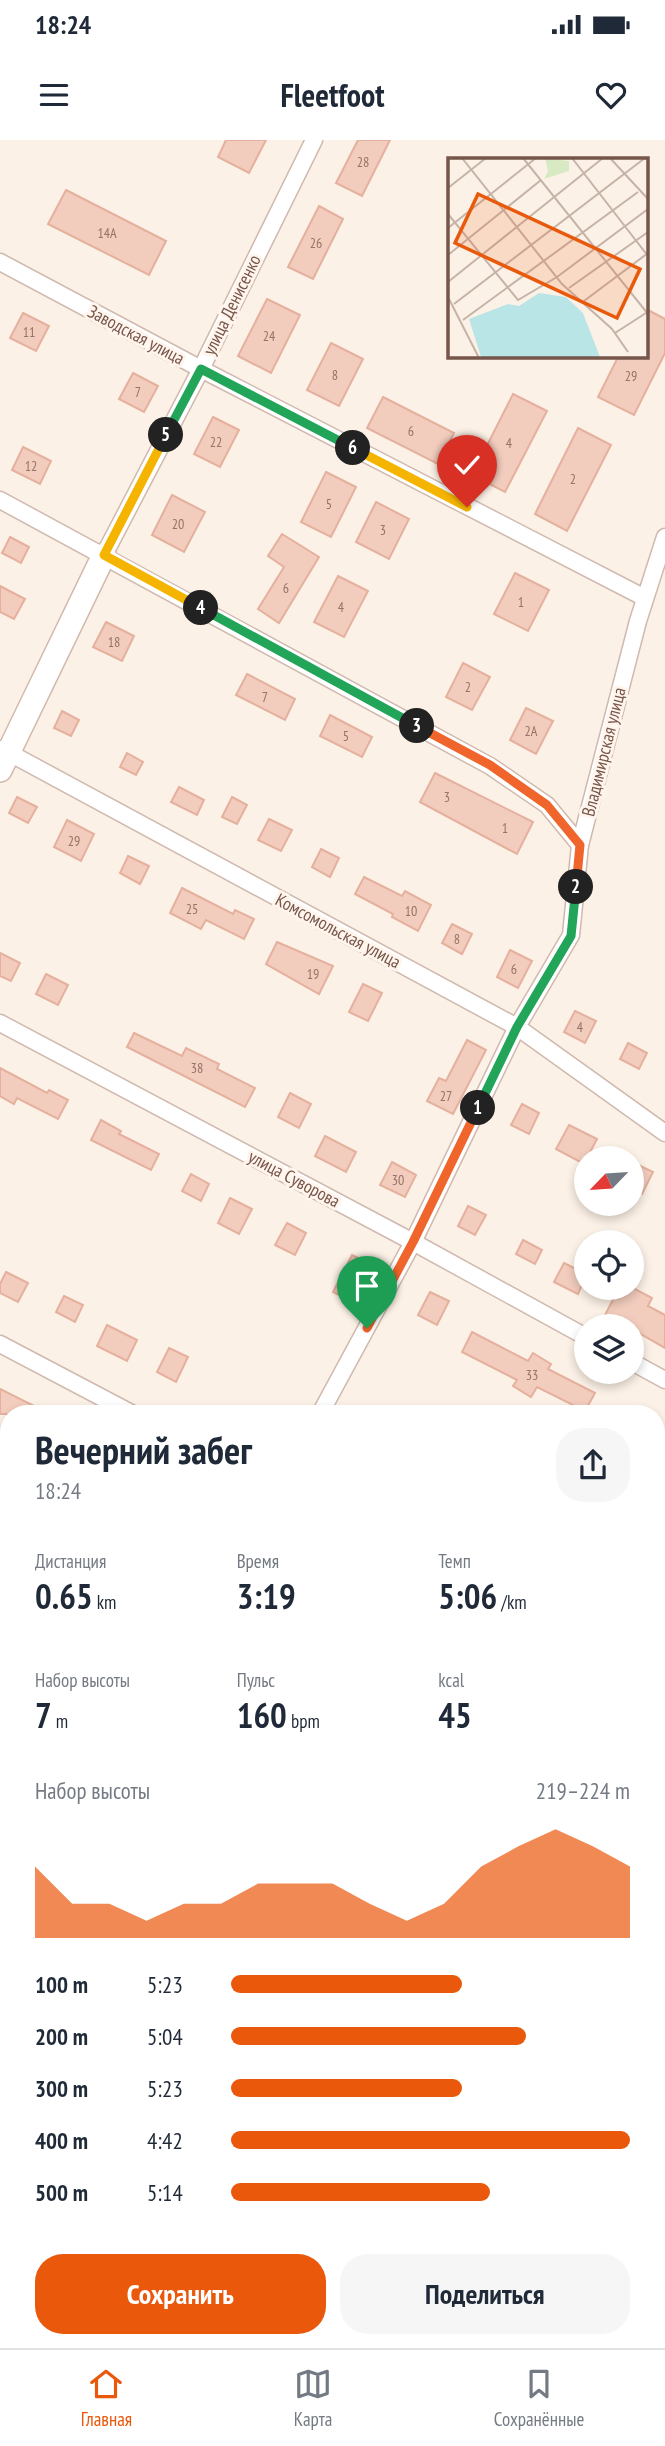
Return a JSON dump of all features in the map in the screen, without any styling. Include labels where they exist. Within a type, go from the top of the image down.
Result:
[{"type":"street","name":"улица Денисенко","points":[[3,757],[201,369],[314,140]]},
{"type":"street","name":"Заводская улица","points":[[0,262],[645,598]]},
{"type":"street","points":[[0,500],[490,765],[547,805],[580,845]]},
{"type":"street","name":"Владимирская улица","points":[[325,1405],[413,1242],[517,1027],[571,936],[580,845],[645,598],[665,537]]},
{"type":"street","name":"Комсомольская улица","points":[[3,757],[517,1027],[665,1133]]},
{"type":"street","name":"улица Суворова","points":[[0,1024],[413,1242],[574,1330]]},
{"type":"street","points":[[0,1344],[116,1405]]},
{"type":"street","points":[[644,1369],[665,1380]]},
{"type":"building","points":[[226,140],[266,140],[249,173],[218,157]]},
{"type":"building","points":[[358,140],[390,140],[362,196],[336,183]]},
{"type":"building","points":[[66,190],[166,241],[149,275],[48,224]]},
{"type":"building","points":[[319,206],[343,219],[313,279],[288,267]]},
{"type":"building","points":[[267,299],[300,315],[271,373],[238,356]]},
{"type":"building","points":[[648,310],[665,319],[665,353],[634,415],[598,397],[618,357],[648,357]]},
{"type":"building","points":[[23,313],[49,326],[36,351],[10,338]]},
{"type":"building","points":[[331,343],[363,359],[339,406],[307,390]]},
{"type":"building","points":[[133,373],[158,386],[144,412],[119,399]]},
{"type":"building","points":[[513,394],[547,411],[505,492],[472,475]]},
{"type":"building","points":[[383,397],[454,433],[438,464],[367,428]]},
{"type":"building","points":[[213,417],[239,430],[220,467],[194,454]]},
{"type":"building","points":[[578,428],[611,445],[567,531],[535,514]]},
{"type":"building","points":[[23,447],[51,461],[40,484],[12,470]]},
{"type":"building","points":[[326,472],[356,487],[331,537],[301,522]]},
{"type":"building","points":[[172,495],[205,512],[184,552],[152,535]]},
{"type":"building","points":[[376,502],[409,519],[389,559],[356,542]]},
{"type":"building","points":[[282,534],[319,557],[279,623],[258,609],[284,567],[268,556]]},
{"type":"building","points":[[10,537],[29,547],[21,563],[2,553]]},
{"type":"building","points":[[515,573],[549,590],[528,631],[494,614]]},
{"type":"building","points":[[338,576],[368,591],[344,637],[314,622]]},
{"type":"building","points":[[0,586],[25,599],[14,619],[0,612]]},
{"type":"building","points":[[106,622],[134,636],[122,661],[93,647]]},
{"type":"building","points":[[463,663],[490,677],[472,710],[446,697]]},
{"type":"building","points":[[247,674],[295,699],[285,720],[236,695]]},
{"type":"building","points":[[526,708],[553,721],[536,754],[510,740]]},
{"type":"building","points":[[62,711],[79,720],[71,736],[54,728]]},
{"type":"building","points":[[330,715],[372,737],[362,757],[320,736]]},
{"type":"building","points":[[127,753],[143,762],[136,775],[120,767]]},
{"type":"building","points":[[435,773],[533,822],[517,854],[420,802]]},
{"type":"building","points":[[179,787],[204,800],[197,815],[171,802]]},
{"type":"building","points":[[17,797],[37,807],[28,823],[9,813]]},
{"type":"building","points":[[232,797],[247,805],[237,824],[222,817]]},
{"type":"building","points":[[269,819],[292,830],[281,851],[258,840]]},
{"type":"building","points":[[67,820],[94,834],[81,861],[54,847]]},
{"type":"building","points":[[321,849],[339,858],[330,877],[312,867]]},
{"type":"building","points":[[128,856],[149,866],[140,884],[120,873]]},
{"type":"building","points":[[364,877],[402,896],[405,891],[431,905],[418,931],[355,894]]},
{"type":"building","points":[[182,888],[233,914],[235,910],[254,919],[244,939],[206,920],[201,929],[170,913]]},
{"type":"building","points":[[452,924],[472,934],[462,954],[442,943]]},
{"type":"building","points":[[277,942],[333,966],[319,994],[266,964]]},
{"type":"building","points":[[510,950],[532,961],[518,988],[497,977]]},
{"type":"building","points":[[0,953],[20,963],[11,981],[0,976]]},
{"type":"building","points":[[46,974],[68,985],[58,1005],[36,994]]},
{"type":"building","points":[[363,984],[382,993],[368,1021],[349,1012]]},
{"type":"building","points":[[575,1011],[596,1021],[585,1043],[564,1032]]},
{"type":"building","points":[[134,1033],[182,1056],[186,1048],[219,1064],[217,1069],[255,1088],[245,1107],[127,1047]]},
{"type":"building","points":[[467,1040],[486,1050],[453,1114],[427,1101],[439,1078],[446,1081]]},
{"type":"building","points":[[628,1043],[647,1053],[639,1069],[620,1059]]},
{"type":"building","points":[[0,1068],[47,1093],[49,1090],[68,1100],[58,1119],[17,1098],[14,1104],[0,1096]]},
{"type":"building","points":[[290,1093],[311,1104],[299,1128],[278,1117]]},
{"type":"building","points":[[522,1104],[539,1113],[529,1134],[511,1125]]},
{"type":"building","points":[[101,1120],[121,1131],[119,1134],[159,1154],[151,1170],[91,1140]]},
{"type":"building","points":[[569,1125],[597,1139],[593,1146],[574,1146],[574,1159],[556,1149]]},
{"type":"building","points":[[325,1136],[356,1152],[346,1172],[315,1156]]},
{"type":"building","points":[[392,1162],[416,1175],[405,1197],[380,1185]]},
{"type":"building","points":[[644,1168],[653,1172],[644,1190]]},
{"type":"building","points":[[191,1174],[209,1184],[201,1201],[182,1191]]},
{"type":"building","points":[[230,1198],[252,1209],[239,1234],[218,1223]]},
{"type":"building","points":[[468,1206],[486,1215],[475,1235],[458,1226]]},
{"type":"building","points":[[287,1223],[306,1233],[295,1255],[275,1245]]},
{"type":"building","points":[[523,1240],[542,1250],[535,1264],[516,1254]]},
{"type":"building","points":[[352,1255],[366,1262],[347,1299],[333,1292]]},
{"type":"building","points":[[564,1263],[574,1268],[574,1292],[554,1282]]},
{"type":"building","points":[[6,1272],[28,1283],[18,1302],[0,1293],[0,1284]]},
{"type":"building","points":[[430,1292],[449,1301],[437,1325],[418,1315]]},
{"type":"building","points":[[644,1294],[652,1298],[648,1306],[665,1315],[665,1348],[644,1336],[644,1314],[606,1314],[613,1300],[644,1300]]},
{"type":"building","points":[[64,1296],[83,1305],[75,1322],[56,1312]]},
{"type":"building","points":[[107,1325],[137,1340],[127,1361],[97,1346]]},
{"type":"building","points":[[472,1332],[528,1361],[533,1353],[551,1364],[548,1369],[595,1393],[588,1405],[573,1405],[537,1387],[531,1397],[513,1386],[517,1380],[462,1352]]},
{"type":"building","points":[[169,1348],[188,1357],[176,1382],[157,1372]]},
{"type":"building","points":[[0,1389],[32,1405],[0,1405]]},
{"type":"route","points":[[367,1328],[413,1242],[517,1027],[571,936],[580,845],[547,805],[490,765],[104,555],[201,369],[467,507]]}]
